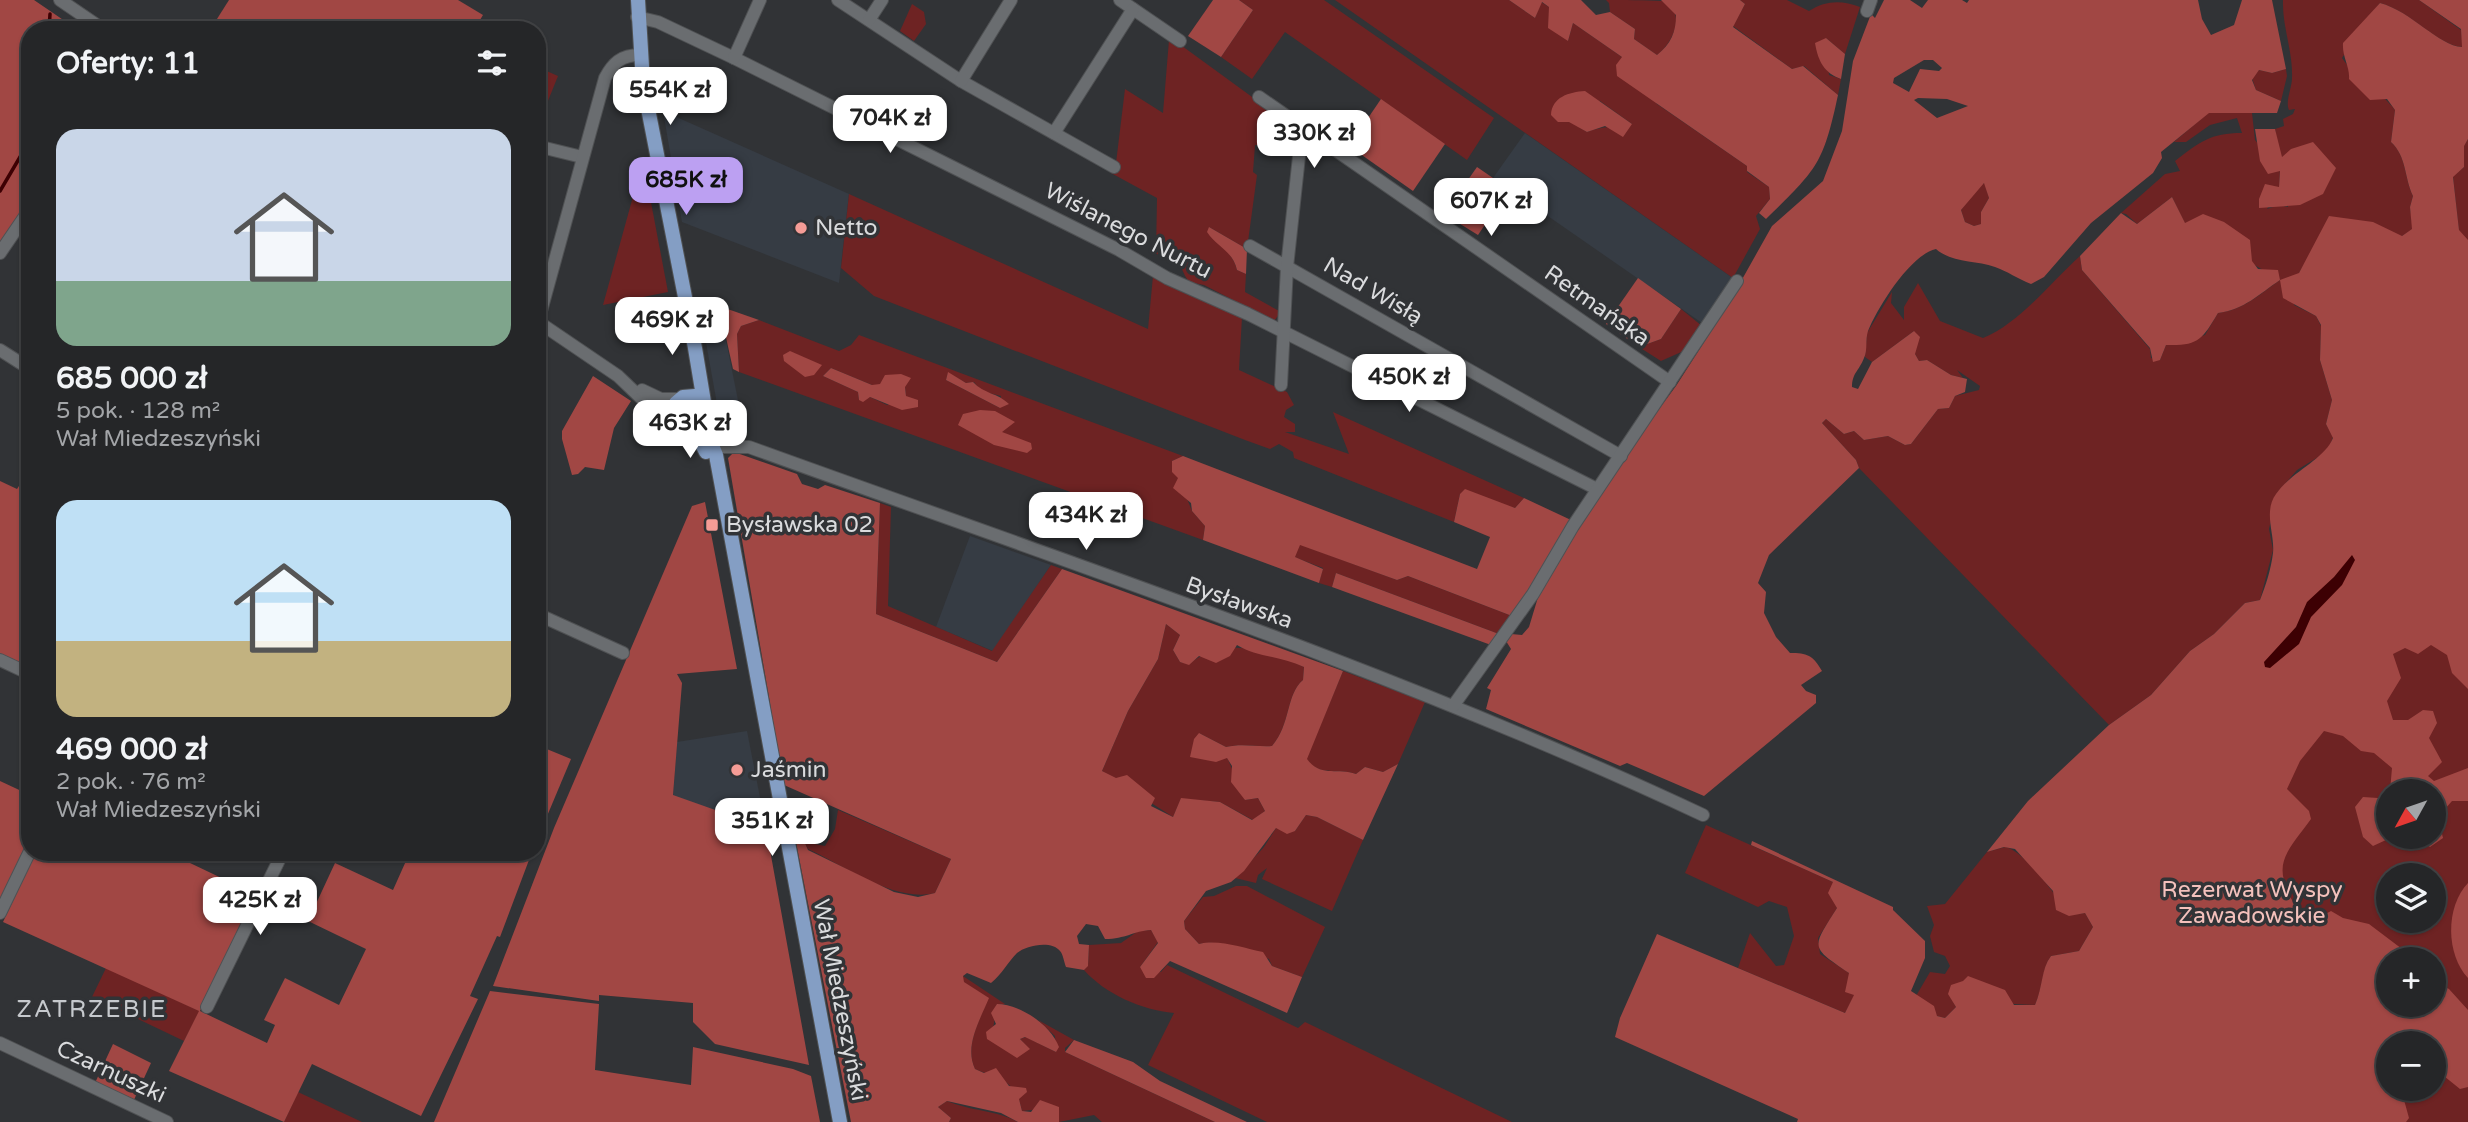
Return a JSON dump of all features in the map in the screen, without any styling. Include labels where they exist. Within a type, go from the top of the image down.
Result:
[{"type":"main road","name":"Wał Miedzeszyński","points":[[638,0],[640,55],[704,410],[705,430],[713,447],[840,1122]]},
{"type":"main road","name":"Wał Miedzeszyński","points":[[682,398],[691,384],[689,327]]},
{"type":"main road","points":[[695,396],[704,410],[697,425],[687,426],[678,422],[675,415],[682,398],[695,396]]},
{"type":"main road","name":"Wał Miedzeszyński","points":[[687,426],[699,438],[718,473]]},
{"type":"street","points":[[60,0],[91,21]]},
{"type":"street","points":[[734,58],[760,0]]},
{"type":"street","points":[[838,0],[961,81],[1114,167]]},
{"type":"street","points":[[869,20],[882,0]]},
{"type":"street","points":[[961,81],[1011,0]]},
{"type":"street","points":[[1120,0],[1180,41]]},
{"type":"street","points":[[1054,133],[1133,9]]},
{"type":"street","name":"Wiślanego Nurtu","points":[[638,17],[658,22],[734,58],[1129,255],[1167,278],[1285,333],[1597,489]]},
{"type":"street","points":[[546,298],[582,157],[610,69],[622,58],[640,55]]},
{"type":"street","name":"Retmańska","points":[[1259,96],[1670,382]]},
{"type":"street","points":[[1281,385],[1287,267],[1301,138],[1307,130]]},
{"type":"street","points":[[546,148],[582,157]]},
{"type":"street","points":[[0,253],[21,222]]},
{"type":"street","name":"Nad Wisłą","points":[[1250,246],[1621,456]]},
{"type":"street","points":[[1453,706],[1526,605],[1597,489],[1737,281]]},
{"type":"street","points":[[546,330],[654,396],[670,401],[682,398]]},
{"type":"street","points":[[0,350],[21,363]]},
{"type":"street","points":[[618,376],[642,399],[675,415]]},
{"type":"street","name":"Bysławska","points":[[713,447],[749,447],[1453,706],[1703,815]]},
{"type":"street","points":[[546,618],[623,653]]},
{"type":"street","points":[[0,660],[21,670]]},
{"type":"street","points":[[0,913],[25,861]]},
{"type":"street","points":[[207,1007],[279,861]]},
{"type":"street","name":"Czarnuszki","points":[[0,1043],[167,1122]]},
{"type":"shaded area","points":[[663,111],[849,194],[839,283],[682,222]]},
{"type":"shaded area","points":[[1525,133],[1733,278],[1702,323],[1493,178]]},
{"type":"shaded area","points":[[698,298],[719,306],[742,420],[719,415]]},
{"type":"shaded area","points":[[970,536],[1051,565],[993,651],[936,627]]},
{"type":"shaded area","points":[[2352,555],[2355,560],[2342,585],[2311,617],[2299,644],[2270,668],[2265,667],[2264,662],[2296,627],[2307,602],[2334,577]]},
{"type":"shaded area","points":[[747,731],[766,828],[673,796],[677,742]]},
{"type":"green space","points":[[0,0],[34,0],[65,21],[21,21],[21,214],[0,244]]},
{"type":"green space","points":[[229,0],[458,0],[483,15],[479,21],[216,21]]},
{"type":"green space","points":[[1213,0],[1239,0],[1253,10],[1221,57],[1188,36]]},
{"type":"green space","points":[[1239,0],[1324,0],[1494,118],[1467,160],[1285,32],[1252,79],[1221,57],[1253,10]]},
{"type":"green space","points":[[1335,0],[1509,0],[1535,18],[1541,2],[1549,7],[1568,41],[1573,23],[1622,57],[1657,104],[1747,166],[1747,172],[1769,187],[1770,199],[1756,216],[1760,229],[1733,278]],"holes":[[[1600,101],[1632,124],[1587,132],[1569,121]]]},
{"type":"green space","points":[[1509,0],[1581,0],[1596,15],[1610,12],[1635,29],[1634,39],[1657,55],[1669,42],[1676,21],[1676,15],[1661,0],[1740,0],[1745,4],[1733,27],[1792,69],[1803,66],[1838,95],[1822,152],[1797,188],[1766,219],[1759,213],[1770,199],[1769,187],[1747,171],[1747,166],[1617,76],[1616,65],[1622,57],[1573,23],[1568,41],[1548,28],[1549,7],[1542,2],[1535,18]]},
{"type":"green space","points":[[1606,0],[1662,1],[1670,6],[1676,19],[1675,27],[1663,50],[1657,55],[1634,39],[1635,29],[1610,12]]},
{"type":"green space","points":[[1740,0],[1787,0],[1809,11],[1834,2],[1860,7],[1845,54],[1826,38],[1829,75],[1841,79],[1838,95],[1804,66],[1792,69],[1733,26],[1745,4]]},
{"type":"green space","points":[[1884,0],[1910,0],[1922,8],[1928,0],[1962,0],[1967,3],[1969,0],[2198,0],[2202,19],[2211,35],[2234,25],[2242,0],[2272,0],[2286,69],[2272,73],[2259,70],[2252,80],[2256,90],[2281,101],[2277,113],[2209,113],[2161,152],[2162,158],[2153,173],[2091,223],[2044,277],[2031,284],[1995,267],[1956,259],[1936,249],[1916,261],[1896,283],[1868,331],[1865,355],[1854,375],[1852,387],[1858,389],[1872,362],[1914,331],[1920,337],[1915,354],[1919,361],[1927,360],[1951,375],[1967,379],[1965,392],[1955,396],[1949,408],[1938,409],[1911,444],[1905,445],[1888,436],[1864,440],[1854,431],[1844,434],[1826,419],[1822,423],[1856,460],[1859,468],[1769,555],[1758,583],[1766,592],[1764,613],[1776,637],[1790,653],[1809,656],[1822,671],[1801,685],[1806,691],[1816,695],[1816,703],[1704,796],[1627,763],[1620,766],[1486,709],[1491,690],[1487,688],[1511,649],[1506,641],[1511,634],[1522,635],[1529,627],[1539,594],[1598,492],[1676,386],[1726,308],[1772,226],[1823,181],[1842,131],[1853,61],[1871,14],[1875,18]],"holes":[[[1924,60],[1933,60],[1942,68],[1939,71],[1920,69],[1909,92],[1893,83],[1894,78]],[[1947,99],[1968,106],[1937,118],[1914,100]],[[1984,183],[1989,198],[1981,212],[1981,224],[1974,226],[1965,222],[1961,210]]]},
{"type":"green space","points":[[2283,0],[2419,0],[2461,30],[2463,47],[2444,41],[2403,13],[2380,3],[2342,58],[2395,110],[2391,142],[2403,161],[2413,196],[2410,207],[2413,229],[2402,236],[2313,250],[2299,273],[2294,305],[2316,316],[2321,326],[2320,360],[2332,400],[2326,424],[2333,437],[2328,451],[2297,470],[2277,493],[2269,529],[2273,550],[2260,600],[2245,603],[2214,634],[2190,651],[2151,695],[2109,725],[1859,468],[1856,460],[1822,423],[1826,419],[1844,434],[1854,431],[1864,440],[1888,436],[1905,445],[1911,444],[1938,409],[1949,408],[1955,396],[1979,390],[1980,386],[1957,370],[1963,378],[1951,375],[1927,360],[1919,361],[1915,354],[1914,331],[1872,362],[1865,357],[1867,333],[1892,292],[1891,303],[1904,320],[1904,307],[1918,283],[1940,321],[1983,338],[2022,313],[2080,256],[2082,270],[2150,349],[2151,358],[2160,360],[2166,345],[2205,335],[2218,313],[2243,305],[2280,280],[2185,224],[2172,197],[2137,224],[2121,213],[2165,174],[2180,171],[2175,161],[2199,144],[2213,137],[2242,133],[2237,118],[2210,125],[2186,142],[2174,142],[2209,112],[2252,113],[2255,140],[2280,170],[2279,187],[2267,209],[2279,205],[2288,207],[2275,129],[2284,126],[2283,119],[2293,114],[2295,109],[2289,110],[2288,106],[2292,68]]},
{"type":"green space","points":[[2419,0],[2468,0],[2468,139],[2464,146],[2464,167],[2453,177],[2459,230],[2468,240],[2468,689],[2452,673],[2447,655],[2431,645],[2418,654],[2405,648],[2393,654],[2401,678],[2387,701],[2393,720],[2408,720],[2423,710],[2433,711],[2437,723],[2429,738],[2442,762],[2428,776],[2432,779],[2391,779],[2392,768],[2374,753],[2361,751],[2343,736],[2324,731],[2300,761],[2287,789],[2309,811],[2311,819],[2287,853],[2283,872],[2298,911],[2318,918],[2331,911],[2343,918],[2369,924],[2376,929],[2376,933],[2381,933],[2399,947],[2376,947],[2376,1017],[2446,1017],[2446,987],[2468,1010],[2468,1087],[2460,1089],[2446,1078],[2446,1031],[2376,1031],[2376,1101],[2404,1101],[2409,1118],[2406,1122],[1797,1122],[1798,1119],[1615,1037],[1620,1018],[1657,934],[1845,1013],[1854,995],[1845,992],[1849,973],[1827,957],[1819,945],[1819,939],[1837,908],[1828,893],[1833,882],[1751,845],[1752,841],[1893,907],[1925,941],[1925,958],[1911,991],[1934,1006],[1937,1016],[1945,1018],[1956,1007],[1948,994],[1951,985],[1968,976],[2005,990],[2014,1005],[2035,1005],[2045,967],[2051,956],[2079,951],[2093,927],[2085,913],[2069,916],[2056,910],[2053,891],[2015,849],[2004,847],[1987,852],[2028,801],[2109,725],[2151,695],[2190,651],[2214,634],[2245,603],[2260,600],[2273,553],[2270,516],[2272,501],[2290,479],[2323,453],[2333,438],[2326,424],[2332,400],[2320,360],[2321,325],[2316,316],[2283,298],[2280,280],[2299,273],[2329,216],[2373,222],[2402,236],[2412,229],[2410,207],[2413,196],[2403,161],[2391,142],[2395,110],[2387,99],[2370,100],[2349,79],[2343,43],[2380,3],[2403,13],[2444,41],[2462,47],[2461,29]]},
{"type":"green space","points":[[912,4],[924,12],[926,24],[914,41],[900,31]]},
{"type":"green space","points":[[1826,38],[1845,54],[1841,79],[1826,70],[1818,55],[1815,43]]},
{"type":"green space","points":[[1169,40],[1178,43],[1289,124],[1290,148],[1255,145],[1253,172],[1257,175],[1247,249],[1209,227],[1237,270],[1246,274],[1245,292],[1281,312],[1274,321],[1204,285],[1189,282],[1176,259],[1156,254],[1157,198],[1111,173],[1116,163],[1125,89],[1163,113]]},
{"type":"green space","points":[[2286,69],[2281,101],[2256,90],[2252,78],[2259,70],[2272,73]]},
{"type":"green space","points":[[546,71],[558,76],[546,106]]},
{"type":"green space","points":[[1585,91],[1632,124],[1623,137],[1605,126],[1587,132],[1569,122],[1558,122],[1551,115],[1554,104],[1562,97]]},
{"type":"green space","points":[[1381,99],[1445,144],[1413,191],[1349,146]]},
{"type":"green space","points":[[2255,129],[2275,129],[2282,157],[2291,149],[2313,142],[2336,168],[2323,194],[2300,205],[2259,208],[2259,199],[2265,184],[2279,187],[2280,171],[2268,174],[2260,161]]},
{"type":"green space","points":[[2468,139],[2466,241],[2459,231],[2453,176],[2464,167],[2464,145]]},
{"type":"green space","points":[[1477,167],[1509,189],[1478,235],[1444,214]]},
{"type":"green space","points":[[1985,183],[1989,198],[1981,212],[1981,224],[1974,226],[1965,222],[1961,210],[1981,184]]},
{"type":"green space","points":[[634,193],[650,197],[668,292],[603,305]]},
{"type":"green space","points":[[849,194],[1148,329],[1153,276],[1161,282],[1242,317],[1239,370],[1287,392],[1294,405],[1286,410],[1284,417],[1295,424],[1295,432],[1285,432],[1349,454],[1333,412],[1524,498],[1515,508],[1460,494],[1454,522],[1294,458],[1293,452],[1279,444],[1270,449],[1245,440],[874,296],[841,268]]},
{"type":"green space","points":[[2172,197],[2185,223],[2203,214],[2224,222],[2250,240],[2252,261],[2258,269],[2278,270],[2280,280],[2244,305],[2218,313],[2198,340],[2166,345],[2160,360],[2153,362],[2150,348],[2082,270],[2080,256],[2121,213],[2137,224]]},
{"type":"green space","points":[[1209,227],[1247,249],[1246,274],[1237,270],[1232,258],[1207,232]]},
{"type":"green space","points":[[1638,278],[1681,309],[1661,339],[1639,347],[1606,324]]},
{"type":"green space","points":[[719,306],[759,320],[741,326],[737,334],[739,372],[733,369]]},
{"type":"green space","points":[[1681,309],[1702,326],[1688,349],[1661,361],[1639,347],[1661,339]]},
{"type":"green space","points":[[759,320],[839,351],[851,345],[859,335],[1183,456],[1172,461],[1192,511],[1205,526],[1203,540],[739,372],[737,334],[741,326]],"holes":[[[831,368],[872,385],[905,387],[906,396],[887,405],[870,397],[859,400],[858,392],[823,376]],[[948,373],[966,383],[974,382],[981,391],[1001,396],[1000,408],[946,380]]]},
{"type":"green space","name":"Rezerwat Wyspy Zawadowskie","points":[[2468,320],[2468,1122],[2093,1122]]},
{"type":"green space","points":[[790,351],[822,365],[814,375],[805,377],[784,361],[783,355]]},
{"type":"green space","points":[[831,368],[872,385],[880,384],[885,375],[901,374],[911,378],[905,387],[906,396],[918,400],[918,407],[902,410],[870,397],[863,402],[859,400],[858,392],[823,376]]},
{"type":"green space","points":[[948,372],[966,383],[973,382],[1009,404],[1000,408],[946,380]]},
{"type":"green space","points":[[593,376],[631,401],[614,428],[604,470],[585,467],[578,474],[572,475],[562,431]]},
{"type":"green space","points":[[980,410],[995,411],[1015,422],[1002,432],[1031,443],[1032,449],[1027,453],[994,445],[958,425],[963,414]]},
{"type":"green space","points":[[734,452],[797,474],[802,484],[818,489],[825,485],[880,503],[876,614],[997,662],[1062,569],[1343,671],[1307,759],[1312,765],[1324,770],[1356,774],[1365,767],[1383,772],[1398,764],[1363,840],[1317,817],[1306,815],[1295,831],[1287,834],[1276,828],[1244,871],[1231,882],[1206,891],[1184,921],[1185,929],[1199,944],[1223,943],[1263,952],[1272,966],[1302,977],[1287,1013],[1170,961],[1154,978],[1146,978],[1140,967],[1158,943],[1151,930],[1105,939],[1098,926],[1086,924],[1077,936],[1079,944],[1089,945],[1088,966],[1084,970],[1066,967],[1060,951],[1051,946],[1039,945],[1017,953],[991,983],[967,973],[963,976],[964,982],[989,998],[972,1042],[975,1069],[984,1073],[996,1068],[1009,1086],[1026,1088],[1027,1092],[1019,1099],[1022,1111],[1031,1112],[1040,1100],[1059,1107],[1059,1122],[1018,1122],[1001,1113],[947,1101],[938,1107],[951,1118],[949,1122],[851,1122],[794,832],[800,832],[808,850],[894,892],[918,897],[935,893],[951,859],[784,785],[728,458]],"holes":[[[1166,624],[1180,635],[1173,650],[1180,662],[1189,665],[1199,656],[1216,663],[1230,656],[1237,645],[1304,667],[1303,680],[1294,693],[1282,728],[1272,746],[1226,747],[1199,733],[1194,739],[1190,757],[1216,762],[1227,758],[1232,766],[1231,782],[1245,800],[1258,798],[1265,811],[1252,820],[1220,802],[1181,798],[1173,817],[1151,806],[1155,798],[1127,775],[1116,778],[1102,771],[1128,711],[1158,659]]]},
{"type":"green space","points":[[1183,456],[1477,569],[1490,537],[1454,522],[1460,494],[1465,489],[1515,508],[1524,498],[1571,520],[1512,616],[1408,576],[1397,580],[1300,545],[1295,557],[1323,569],[1319,583],[1203,540],[1205,526],[1192,511],[1191,503],[1173,488],[1178,478],[1172,472],[1172,461]]},
{"type":"green space","points":[[0,481],[17,489],[21,483],[21,666],[0,656]]},
{"type":"green space","points":[[705,502],[737,669],[677,674],[682,683],[673,795],[766,828],[809,1065],[715,1044],[693,1022],[693,1003],[599,995],[599,1001],[493,986],[541,861],[546,861],[546,849],[554,828],[692,506]]},
{"type":"green space","points":[[880,503],[891,507],[888,606],[992,651],[1051,565],[1062,569],[997,662],[876,614]]},
{"type":"green space","points":[[1299,544],[1397,580],[1408,576],[1512,616],[1499,634],[1336,573],[1332,587],[1319,583],[1323,568],[1294,557]]},
{"type":"green space","points":[[1336,573],[1499,634],[1491,645],[1332,587]]},
{"type":"green space","points":[[1166,624],[1180,635],[1173,650],[1180,662],[1189,664],[1202,655],[1217,650],[1246,648],[1275,655],[1304,667],[1303,680],[1294,693],[1282,728],[1272,746],[1226,747],[1199,733],[1227,757],[1245,800],[1258,798],[1265,811],[1253,820],[1220,802],[1181,799],[1173,817],[1102,771],[1128,711],[1158,659]]},
{"type":"green space","points":[[1343,671],[1425,702],[1398,764],[1383,772],[1365,767],[1356,774],[1323,770],[1306,759]]},
{"type":"green space","points":[[546,749],[571,759],[546,819]]},
{"type":"green space","points":[[2468,768],[2468,801],[2452,801],[2446,808],[2446,779],[2439,779]]},
{"type":"green space","points":[[0,781],[21,791],[21,860],[0,902]]},
{"type":"green space","points":[[2363,797],[2376,798],[2376,845],[2373,846],[2363,837],[2355,807]]},
{"type":"green space","points":[[838,810],[951,859],[935,893],[920,895],[887,888],[808,849],[804,842],[825,846],[835,829]]},
{"type":"green space","points":[[1306,815],[1317,817],[1363,840],[1332,911],[1262,879],[1267,868],[1258,875],[1256,883],[1235,878],[1264,847],[1276,828],[1295,831]]},
{"type":"green space","points":[[1706,825],[1833,882],[1837,908],[1818,938],[1820,954],[1849,973],[1855,995],[1845,1013],[1738,968],[1750,933],[1776,966],[1784,965],[1794,936],[1787,907],[1769,901],[1758,907],[1685,873]]},
{"type":"green space","points":[[2005,847],[2031,865],[2069,915],[2085,913],[2093,927],[2079,951],[2051,956],[2035,1005],[2014,1004],[1964,981],[1949,994],[1956,1007],[1945,1018],[1937,1016],[1916,996],[1930,972],[1945,974],[1950,966],[1945,956],[1934,952],[1930,936],[1934,925],[1927,906],[1945,904],[1987,852]]},
{"type":"green space","points":[[32,861],[186,861],[257,895],[200,1011],[267,1043],[275,1025],[264,1020],[285,978],[339,1005],[366,949],[308,921],[335,863],[393,890],[406,861],[529,861],[500,937],[497,936],[470,996],[478,999],[421,1116],[312,1064],[284,1122],[169,1071],[199,1011],[3,922]]},
{"type":"green space","points":[[2468,883],[2468,978],[2455,957],[2451,931],[2455,905]]},
{"type":"green space","points":[[1236,886],[1247,886],[1325,927],[1302,977],[1272,966],[1269,959],[1243,949],[1217,943],[1199,944],[1185,929],[1184,921],[1203,897],[1214,896]]},
{"type":"green space","points":[[1151,930],[1158,942],[1140,967],[1161,972],[1167,965],[1298,1028],[1305,1022],[1512,1122],[1267,1122],[1148,1065],[1174,1013],[1125,999],[1102,986],[1084,970],[1088,965],[1089,945],[1121,943],[1138,931]]},
{"type":"green space","points":[[106,968],[200,1011],[184,1041],[92,997]]},
{"type":"green space","points":[[963,976],[1005,1004],[997,1004],[993,1029],[1029,1049],[1020,1039],[1026,1037],[1056,1052],[1055,1036],[1038,1020],[1074,1040],[1065,1048],[1065,1052],[1215,1122],[1102,1122],[1094,1115],[1059,1122],[1059,1107],[1022,1111],[1015,1092],[1006,1082],[975,1069],[972,1042],[988,998],[963,982]]},
{"type":"green space","points":[[490,991],[599,1004],[595,1070],[691,1085],[693,1047],[793,1069],[811,1076],[820,1122],[434,1122]]},
{"type":"green space","points":[[997,1004],[1015,1008],[1034,1017],[1055,1039],[1059,1047],[1056,1052],[1025,1037],[1020,1039],[1030,1049],[1017,1058],[987,1039],[986,1032],[996,1024],[991,1013]]},
{"type":"green space","points":[[1074,1040],[1133,1062],[1160,1081],[1247,1122],[1215,1122],[1065,1052]]},
{"type":"green space","points":[[113,1044],[151,1063],[133,1102],[95,1083]]},
{"type":"green space","points":[[298,1092],[362,1122],[284,1122]]},
{"type":"green space","points":[[947,1101],[1018,1122],[949,1122],[951,1118],[938,1107]]},
{"type":"waterway","points":[[50,14],[50,21]]},
{"type":"waterway","points":[[0,191],[21,155]]},
{"type":"place","name":"Netto","points":[[801,228]]},
{"type":"place","name":"Bysławska 02","points":[[712,525]]},
{"type":"place","name":"Jaśmin","points":[[737,770]]},
{"type":"district","name":"ZATRZEBIE","points":[[92,1009]]}]
